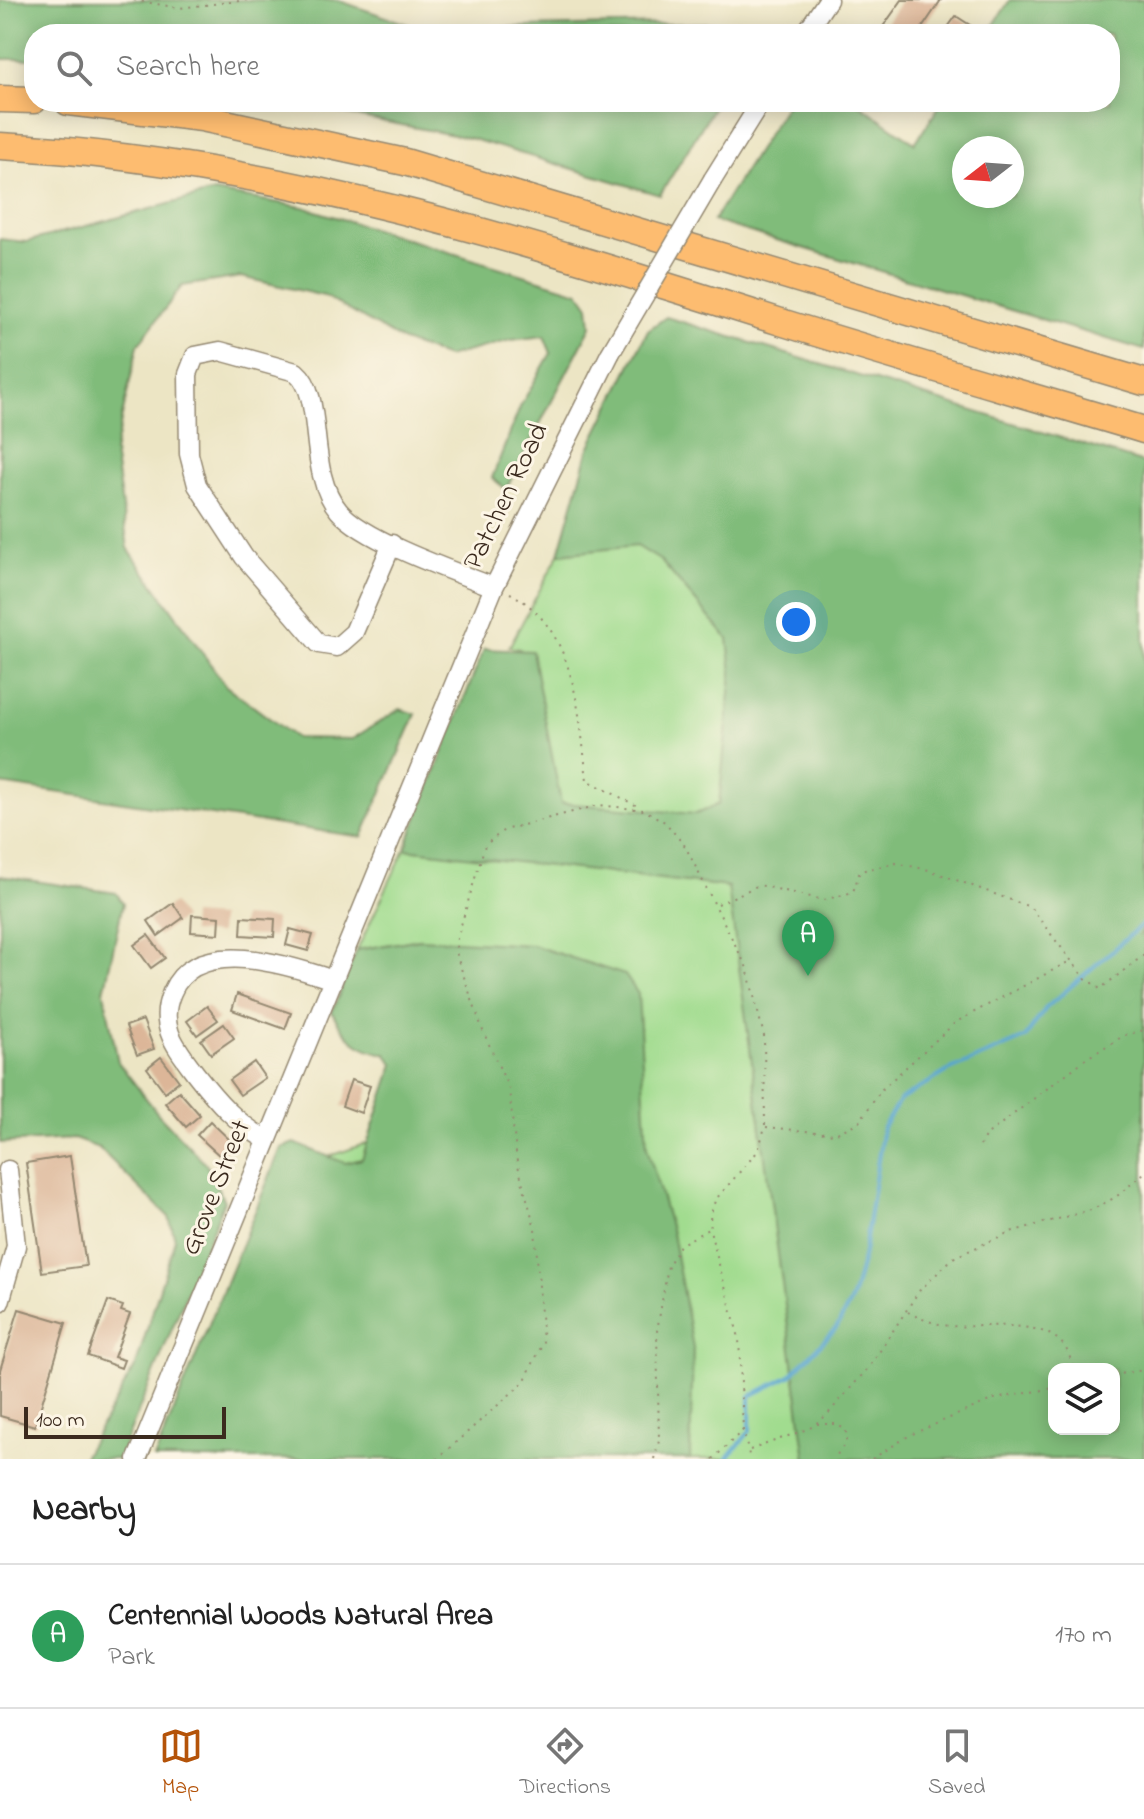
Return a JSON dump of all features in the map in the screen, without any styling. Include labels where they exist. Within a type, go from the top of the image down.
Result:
[{"type":"highway","points":[[0,99],[24,100]]},
{"type":"highway","points":[[142,112],[246,126],[405,162],[1144,382]]},
{"type":"highway","points":[[0,146],[171,162],[274,180],[431,217],[1144,430]]},
{"type":"street","points":[[812,24],[828,0]]},
{"type":"street","name":"Patchen Road","points":[[350,938],[494,587],[610,354],[755,112]]},
{"type":"street","points":[[392,544],[351,637],[337,647],[319,644],[244,557],[197,485],[189,454],[189,366],[195,356],[220,351],[283,367],[301,377],[310,394],[319,475],[327,493],[344,516],[392,544],[494,587]]},
{"type":"street","name":"Grove Street","points":[[137,1459],[350,938]]},
{"type":"street","points":[[267,1140],[229,1114],[176,1047],[165,1020],[170,995],[186,971],[217,960],[284,964],[333,980]]},
{"type":"street","points":[[0,1302],[16,1246],[8,1170]]},
{"type":"path","points":[[134,0],[179,8],[247,0]]},
{"type":"path","points":[[294,0],[316,0]]},
{"type":"path","points":[[494,587],[529,603],[553,629],[577,694],[587,780],[665,822],[685,846],[747,968],[764,1036],[765,1127],[758,1151],[716,1199],[710,1213],[739,1338],[743,1430],[750,1459]]},
{"type":"path","points":[[437,1459],[518,1389],[534,1365],[543,1343],[535,1228],[517,1162],[509,1089],[483,1031],[457,957],[456,942],[476,869],[485,845],[504,830],[599,805],[644,810]]},
{"type":"path","points":[[717,904],[759,885],[824,900],[853,892],[860,871],[896,863],[929,870],[1030,907],[1072,960],[1100,989],[1144,955]]},
{"type":"path","points":[[765,1127],[835,1134],[859,1122],[882,1089],[956,1022],[1072,960]]},
{"type":"path","points":[[980,1146],[985,1136],[1061,1082],[1087,1058],[1125,1035],[1144,1030]]},
{"type":"path","points":[[815,1424],[870,1366],[906,1311],[939,1269],[953,1258],[1010,1232],[1091,1210],[1116,1197],[1144,1173]]},
{"type":"path","points":[[654,1459],[659,1441],[657,1331],[668,1266],[680,1245],[711,1227]]},
{"type":"path","points":[[906,1311],[946,1326],[1021,1327],[1053,1333],[1071,1355],[1072,1363]]},
{"type":"path","points":[[1120,1374],[1144,1370]]},
{"type":"path","points":[[872,1459],[910,1435],[994,1399],[1048,1389]]},
{"type":"path","points":[[750,1450],[815,1424],[836,1424],[846,1430],[846,1442],[834,1459]]},
{"type":"path","points":[[713,1459],[743,1430]]},
{"type":"green space","points":[[0,0],[337,0],[407,24],[24,24],[24,59],[0,59]]},
{"type":"green space","points":[[1010,0],[1144,0],[1144,350],[713,221],[782,112],[870,112],[915,143],[935,112],[1120,112],[1120,24],[994,24]]},
{"type":"green space","points":[[766,22],[765,24],[667,24]]},
{"type":"green space","points":[[335,112],[711,112],[660,195],[469,138]]},
{"type":"green space","points":[[214,192],[303,207],[579,292],[589,306],[591,326],[506,489],[492,478],[521,405],[551,353],[544,336],[511,340],[447,357],[403,341],[324,296],[241,277],[182,286],[138,345],[114,452],[128,548],[226,686],[296,738],[352,739],[400,709],[416,714],[362,837],[0,784],[0,239],[26,242]]},
{"type":"green space","points":[[666,317],[1144,463],[1144,922],[1140,935],[1144,933],[1144,1459],[806,1459],[728,887],[405,849],[484,649],[532,651],[561,803],[696,814],[719,804],[732,673],[728,639],[661,561],[637,546],[559,554],[589,448],[648,330]]},
{"type":"green space","points":[[671,374],[1144,526],[1144,1459],[156,1459],[277,1175],[477,1104],[420,939],[357,950],[405,849],[468,856],[520,649],[509,647],[559,554],[574,552]]},
{"type":"green space","points":[[0,876],[116,893],[123,903],[104,992],[118,1062],[159,1115],[206,1164],[224,1201],[119,1459],[82,1459],[136,1365],[175,1239],[169,1217],[99,1148],[74,1139],[0,1143]]},
{"type":"green space","points":[[420,939],[532,945],[625,975],[638,994],[647,1147],[672,1233],[693,1348],[690,1459],[154,1459],[281,1148],[294,1143],[345,1163],[362,1159],[394,1064],[386,1054],[367,1049],[353,1040],[332,1012],[357,950]]},
{"type":"building","points":[[902,0],[941,0],[925,24],[885,24]]},
{"type":"building","points":[[956,16],[968,24],[950,24]]},
{"type":"building","points":[[173,903],[183,918],[158,936],[148,921]]},
{"type":"building","points":[[192,915],[220,917],[219,934],[191,932]]},
{"type":"building","points":[[242,917],[275,919],[274,937],[241,935]]},
{"type":"building","points":[[290,929],[313,935],[308,951],[286,945]]},
{"type":"building","points":[[148,935],[165,958],[151,968],[134,945]]},
{"type":"building","points":[[237,994],[291,1013],[285,1029],[232,1010]]},
{"type":"building","points":[[207,1006],[218,1020],[197,1035],[187,1021]]},
{"type":"building","points":[[143,1020],[154,1049],[137,1055],[126,1026]]},
{"type":"building","points":[[224,1024],[234,1038],[211,1054],[201,1040]]},
{"type":"building","points":[[161,1057],[179,1081],[165,1092],[147,1068]]},
{"type":"building","points":[[254,1062],[265,1078],[240,1095],[229,1080]]},
{"type":"building","points":[[351,1080],[370,1086],[361,1113],[342,1106]]},
{"type":"building","points":[[179,1091],[200,1115],[186,1127],[165,1103]]},
{"type":"building","points":[[210,1121],[233,1143],[220,1156],[197,1135]]},
{"type":"building","points":[[70,1156],[86,1266],[42,1272],[26,1163]]},
{"type":"building","points":[[108,1301],[123,1306],[121,1311],[130,1314],[114,1357],[124,1360],[121,1368],[88,1356]]},
{"type":"building","points":[[19,1309],[66,1323],[35,1426],[0,1416],[0,1370]]},
{"type":"waterway","points":[[727,1459],[750,1431],[750,1396],[790,1376],[837,1327],[852,1299],[863,1258],[883,1127],[900,1100],[948,1071],[1025,1038],[1046,1008],[1144,923]]},
{"type":"place","name":"Centennial Woods Natural Area","points":[[808,976]]}]
